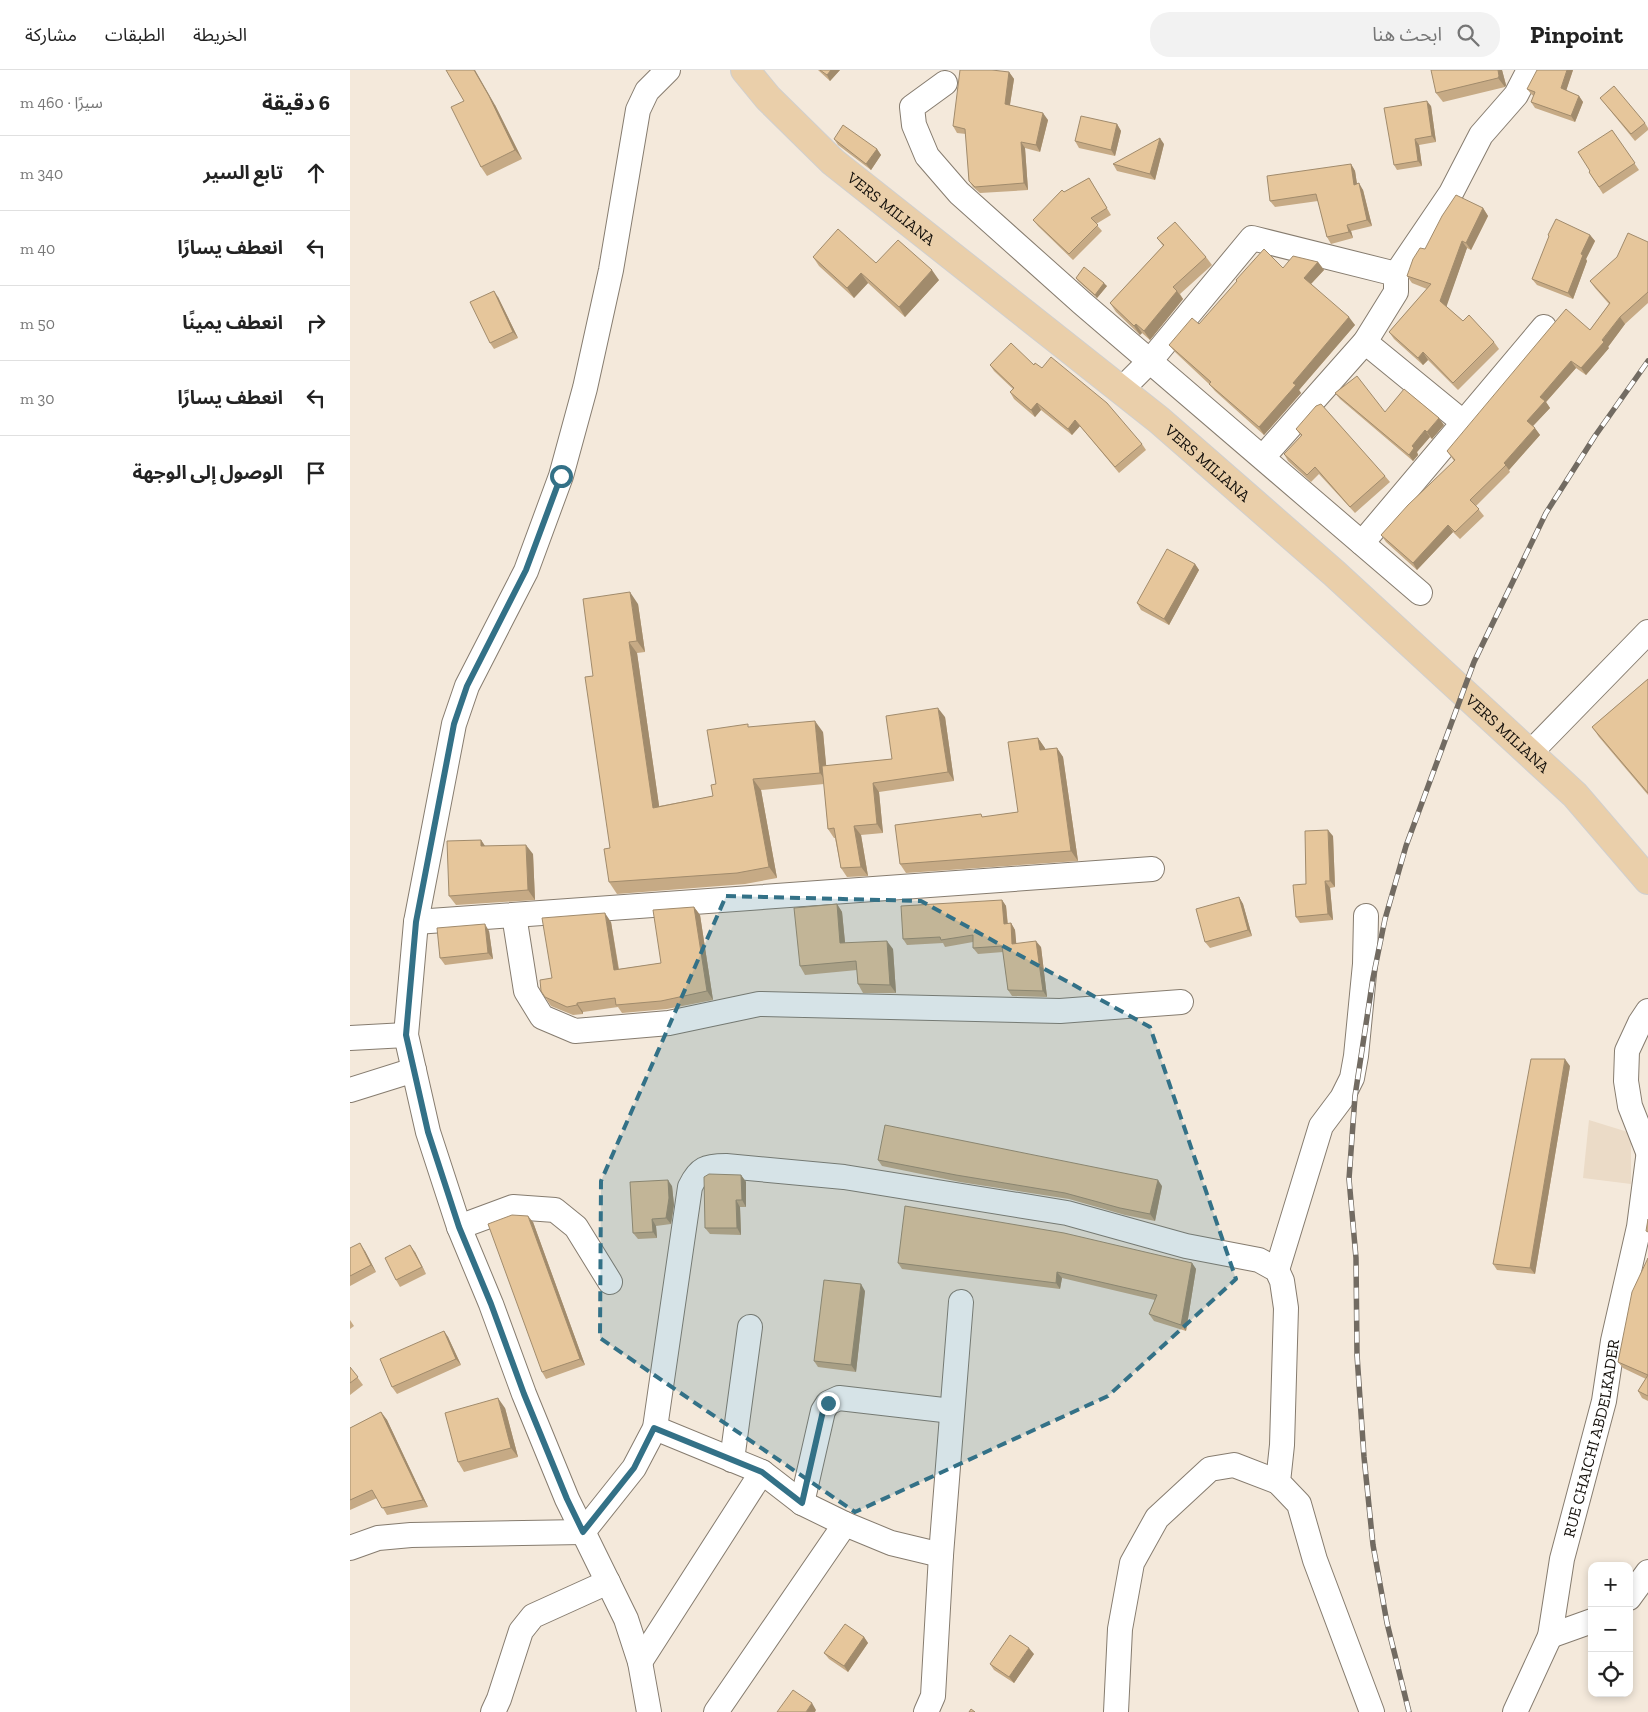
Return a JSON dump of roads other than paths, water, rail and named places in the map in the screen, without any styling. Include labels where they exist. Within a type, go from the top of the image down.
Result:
[{"type":"main road","name":"VERS MILIANA","points":[[745,70],[768,98],[833,162],[1159,420],[1334,573],[1575,795],[1648,880]]},
{"type":"street","points":[[649,1712],[640,1662],[626,1619],[560,1482],[459,1227],[428,1132],[406,1035],[416,922],[454,724],[467,686],[526,570],[561,476],[585,388],[610,270],[638,110],[647,91],[668,70]]},
{"type":"street","points":[[1263,457],[1364,342],[1396,292],[1396,274],[1451,193],[1481,135],[1516,95],[1529,70]]},
{"type":"street","points":[[945,83],[912,107],[914,125],[927,156],[959,193],[1082,303],[1420,592]]},
{"type":"street","points":[[1121,390],[1150,361],[1252,238],[1396,274]]},
{"type":"street","points":[[1362,543],[1544,327]]},
{"type":"street","points":[[1364,342],[1464,422]]},
{"type":"street","points":[[1530,753],[1640,652],[1648,632]]},
{"type":"street","points":[[416,922],[1152,869]]},
{"type":"street","points":[[514,915],[526,991],[542,1017],[575,1031],[669,1023],[759,1004],[1060,1011],[1181,1002]]},
{"type":"street","points":[[1277,1270],[1321,1126],[1342,1098],[1352,1078],[1365,964],[1366,916]]},
{"type":"street","points":[[1648,1011],[1640,1023],[1627,1052],[1626,1081],[1630,1106],[1648,1152]]},
{"type":"street","points":[[350,1038],[406,1035]]},
{"type":"street","points":[[350,1090],[414,1070]]},
{"type":"street","name":"RUE CHAICHI ABDELKADER","points":[[1515,1712],[1550,1636],[1562,1559],[1604,1401],[1612,1341],[1642,1248],[1639,1227],[1648,1158]]},
{"type":"street","points":[[583,1532],[634,1468],[654,1428],[690,1188],[697,1174],[710,1166],[844,1177],[1067,1213],[1186,1246],[1259,1260],[1277,1270],[1282,1280],[1286,1308],[1282,1445],[1278,1482]]},
{"type":"street","points":[[459,1227],[512,1207],[555,1210],[576,1227],[610,1282]]},
{"type":"street","points":[[926,1712],[933,1696],[941,1555],[961,1302]]},
{"type":"street","points":[[732,1460],[750,1327]]},
{"type":"street","points":[[802,1503],[823,1411],[828,1403],[839,1398],[952,1411]]},
{"type":"street","points":[[654,1428],[762,1472],[802,1503],[845,1524],[891,1542],[941,1555]]},
{"type":"street","points":[[1116,1712],[1120,1630],[1132,1563],[1157,1518],[1210,1469],[1234,1465],[1278,1482],[1299,1504],[1316,1560],[1372,1712]]},
{"type":"street","points":[[640,1662],[762,1472]]},
{"type":"street","points":[[716,1712],[845,1524]]},
{"type":"street","points":[[350,1548],[378,1538],[402,1536],[583,1532]]},
{"type":"street","points":[[1633,1593],[1648,1572]]},
{"type":"street","points":[[493,1712],[521,1632],[533,1616],[608,1582]]},
{"type":"street","points":[[1550,1636],[1588,1622]]},
{"type":"railway","points":[[1409,1712],[1387,1623],[1373,1545],[1364,1457],[1357,1355],[1356,1258],[1349,1179],[1355,1096],[1373,978],[1385,919],[1406,846],[1474,662],[1546,513],[1595,436],[1648,361]]}]
